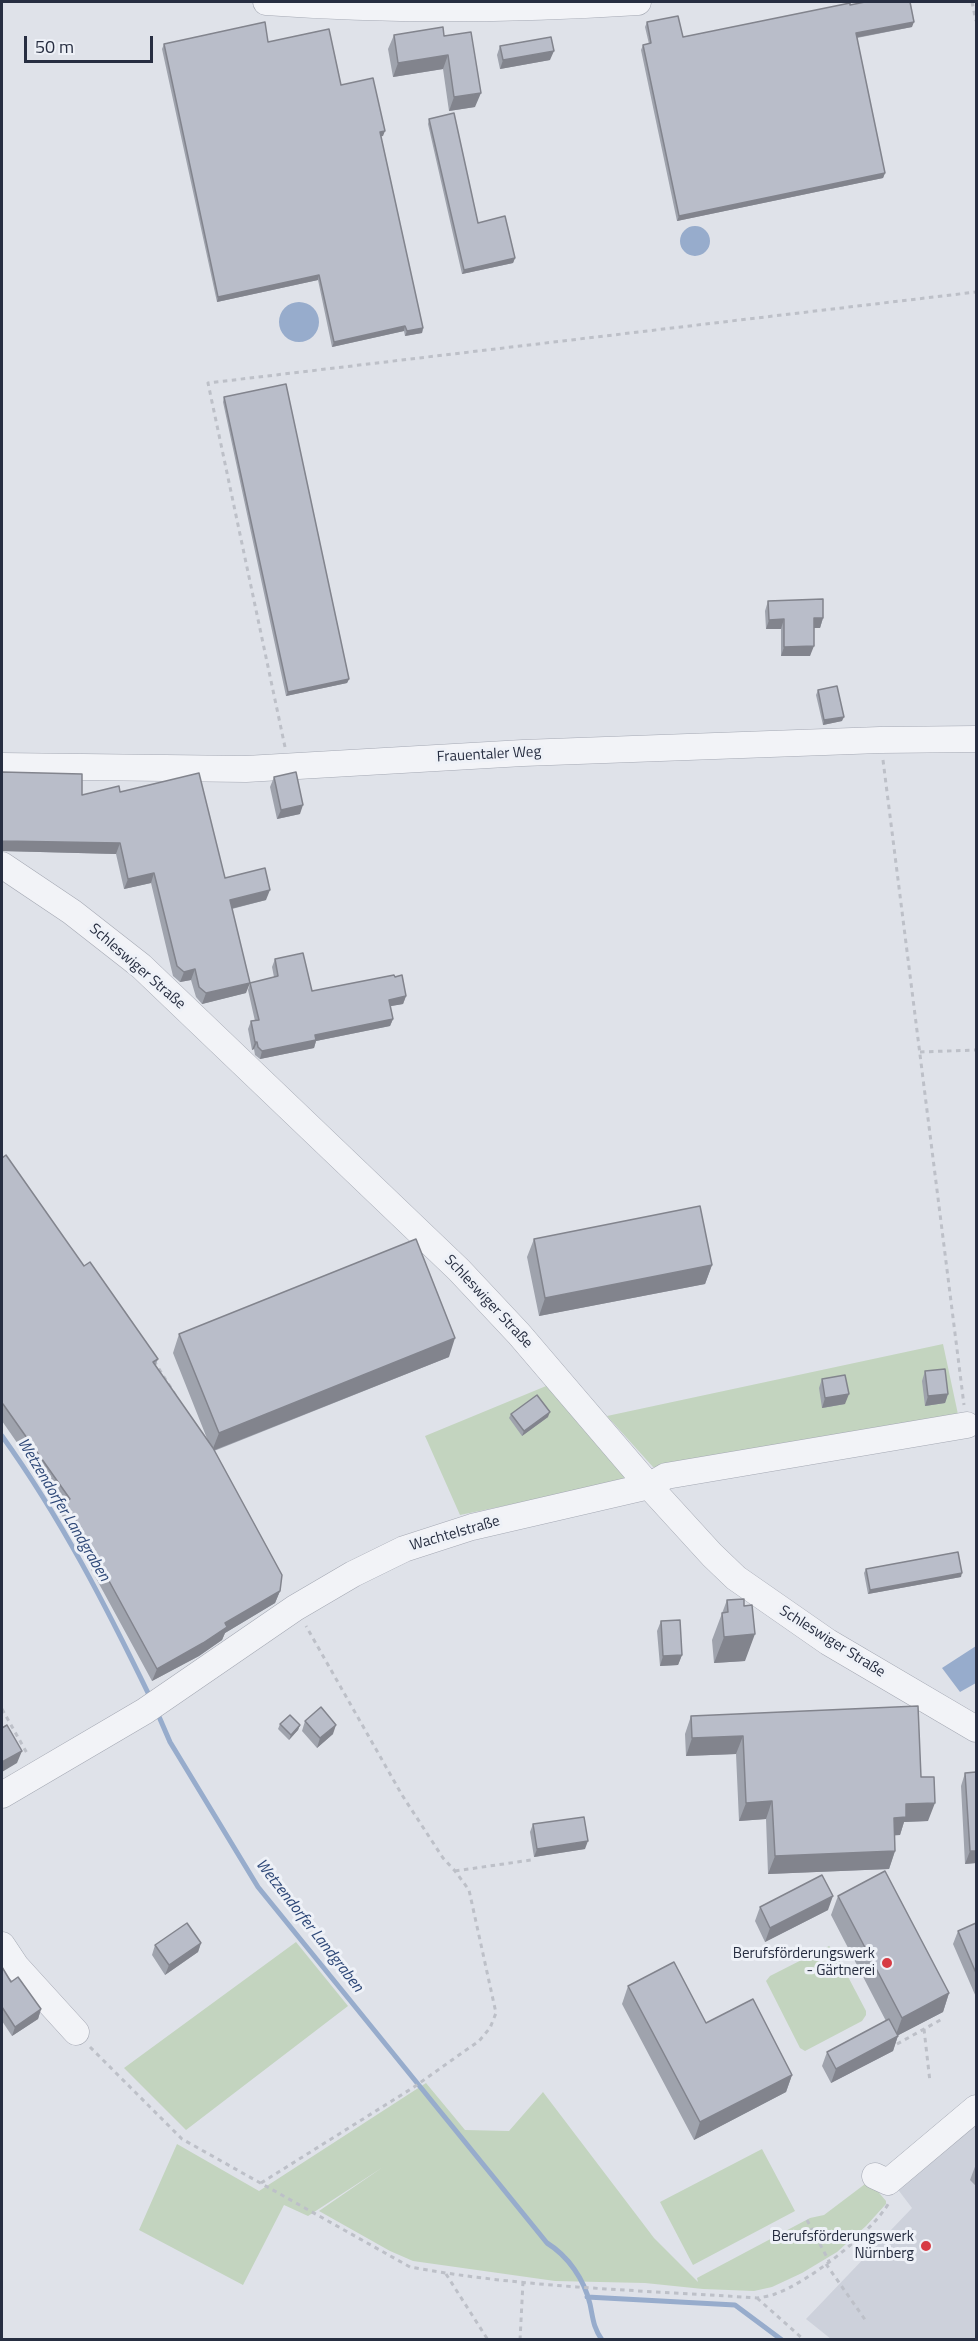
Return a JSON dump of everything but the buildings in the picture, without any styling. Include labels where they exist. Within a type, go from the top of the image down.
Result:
[{"type":"street","points":[[266,2],[502,9],[638,2]]},
{"type":"street","name":"Frauentaler Weg","points":[[2,766],[246,769],[523,753],[880,740],[976,739]]},
{"type":"street","name":"Schleswiger Straße","points":[[2,866],[72,912],[141,966],[459,1270],[519,1334],[649,1486],[736,1578],[828,1641],[976,1729]]},
{"type":"street","name":"Wachtelstraße","points":[[2,1795],[153,1705],[295,1608],[353,1574],[404,1549],[438,1536],[649,1486],[666,1476],[967,1425]]},
{"type":"street","points":[[2,1945],[16,1966],[76,2032]]},
{"type":"street","points":[[882,2179],[976,2108]]},
{"type":"path","points":[[972,2],[976,21]]},
{"type":"path","points":[[289,766],[208,383],[976,292]]},
{"type":"path","points":[[880,740],[967,1425]]},
{"type":"path","points":[[920,1052],[976,1050]]},
{"type":"path","points":[[148,1353],[180,1403]]},
{"type":"path","points":[[261,2184],[424,2081],[479,2040],[490,2028],[496,2013],[469,1890],[443,1858],[402,1795],[295,1608]]},
{"type":"path","points":[[2,1709],[39,1774]]},
{"type":"path","points":[[455,1871],[531,1860]]},
{"type":"path","points":[[897,2044],[944,2018]]},
{"type":"path","points":[[924,2029],[930,2082]]},
{"type":"path","points":[[76,2032],[182,2139],[410,2267],[446,2274],[570,2286],[757,2298],[775,2294],[827,2262],[883,2215],[891,2200],[882,2179]]},
{"type":"path","points":[[807,2220],[827,2262],[866,2321]]},
{"type":"path","points":[[446,2274],[488,2340]]},
{"type":"path","points":[[520,2340],[524,2282]]},
{"type":"path","points":[[757,2298],[804,2340]]},
{"type":"shaded area","name":"Berufsförderungswerk Nürnberg","points":[[976,2119],[976,2339],[831,2339],[806,2319],[912,2208],[896,2187]]},
{"type":"green space","points":[[943,1344],[959,1419],[686,1468],[653,1467],[607,1416]]},
{"type":"green space","points":[[551,1384],[634,1479],[460,1515],[425,1436]]},
{"type":"green space","points":[[296,1942],[348,2006],[186,2130],[124,2068]]},
{"type":"green space","points":[[829,1946],[834,1950],[866,2015],[862,2021],[805,2051],[800,2048],[766,1981],[770,1976]]},
{"type":"green space","points":[[426,2083],[465,2130],[509,2131],[543,2092],[654,2238],[698,2282],[697,2278],[810,2218],[824,2215],[869,2181],[886,2204],[837,2252],[802,2273],[772,2287],[754,2291],[645,2283],[555,2281],[413,2261],[390,2251],[319,2211],[383,2167],[308,2216],[284,2205],[243,2285],[139,2230],[177,2144],[259,2191]]},
{"type":"green space","points":[[762,2149],[795,2211],[693,2265],[660,2202]]},
{"type":"water","points":[[695,226],[706,230],[710,241],[706,252],[695,256],[684,252],[680,241],[684,230]]},
{"type":"water","points":[[299,302],[307,303],[313,308],[318,314],[318,330],[313,336],[307,341],[299,342],[291,341],[285,336],[280,330],[279,322],[280,314],[285,308],[291,303]]},
{"type":"water","points":[[976,1646],[976,1683],[960,1692],[942,1668]]},
{"type":"waterway","name":"Wetzendorfer Landgraben","points":[[2,1436],[24,1467],[82,1564],[151,1699]]},
{"type":"waterway","name":"Wetzendorfer Landgraben","points":[[157,1712],[170,1742],[258,1887],[547,2243],[568,2261],[584,2286],[595,2327],[602,2340]]},
{"type":"waterway","points":[[587,2297],[735,2305],[782,2340]]},
{"type":"place","name":"Berufsförderungswerk - Gärtnerei","points":[[887,1963]]},
{"type":"place","name":"Berufsförderungswerk Nürnberg","points":[[926,2246]]}]
